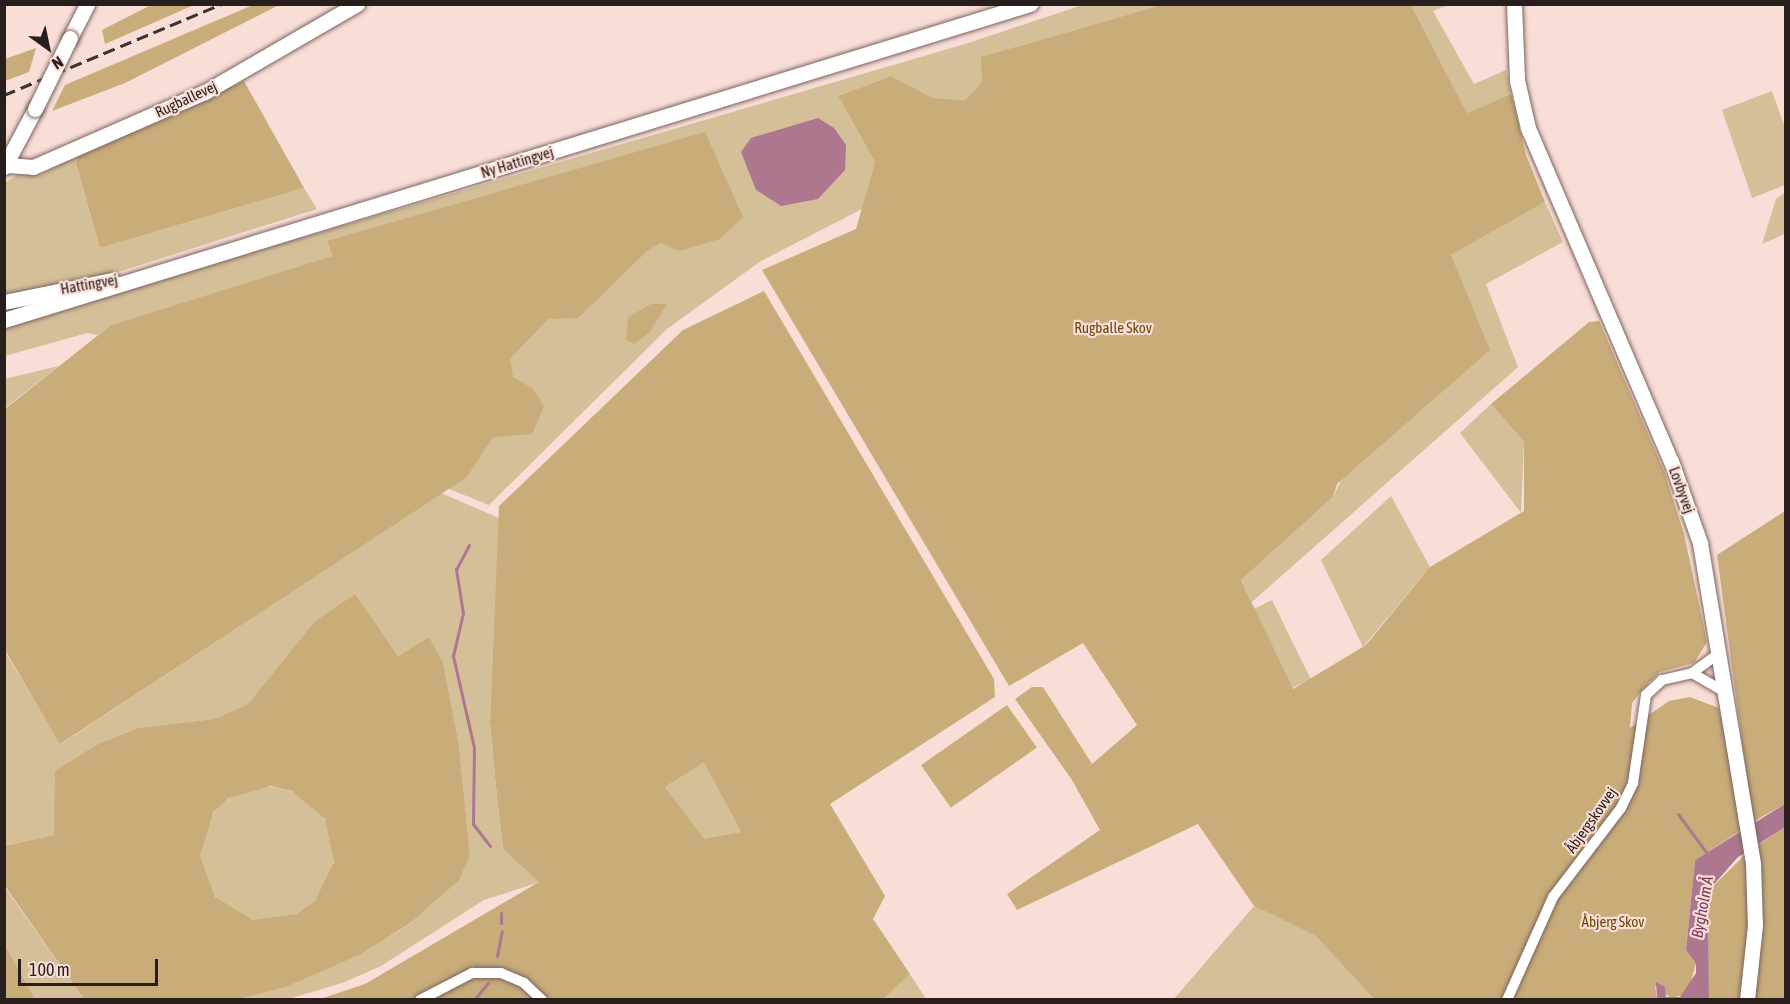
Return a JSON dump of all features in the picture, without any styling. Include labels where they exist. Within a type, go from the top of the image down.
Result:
[{"type":"street","points":[[5,166],[87,4]]},
{"type":"street","name":"Rugballevej","points":[[5,166],[33,167],[205,92],[357,4]]},
{"type":"street","name":"Ny Hattingvej","points":[[4,320],[1030,4]]},
{"type":"street","name":"Lovbyvej","points":[[1515,4],[1517,80],[1528,128],[1689,507],[1720,653],[1753,863],[1754,933],[1747,999]]},
{"type":"street","name":"Hattingvej","points":[[4,302],[173,267]]},
{"type":"street","name":"Åbjergskovvej","points":[[1507,999],[1553,897],[1621,808],[1633,783],[1646,695],[1662,680],[1692,673],[1720,653]]},
{"type":"street","points":[[1692,673],[1725,692]]},
{"type":"street","points":[[420,999],[472,973],[501,974],[524,983],[542,999]]},
{"type":"shaded area","points":[[1082,5],[1161,5],[982,57],[982,82],[965,100],[933,98],[891,76],[838,96],[875,162],[862,209],[761,261],[667,329],[489,505],[449,489],[453,486],[216,293],[111,325],[98,335],[87,333],[5,356],[5,324],[965,44]]},
{"type":"shaded area","points":[[1411,5],[1448,5],[1433,11],[1474,84],[1506,70],[1511,94],[1467,113]]},
{"type":"shaded area","points":[[1772,91],[1785,128],[1785,185],[1752,198],[1722,110]]},
{"type":"shaded area","points":[[79,154],[76,165],[100,248],[304,188],[317,209],[115,273],[5,295],[6,182],[19,174],[42,174]]},
{"type":"shaded area","points":[[1785,192],[1785,234],[1762,244],[1776,199]]},
{"type":"shaded area","points":[[1545,202],[1563,242],[1486,284],[1518,367],[1252,602],[1241,580],[1333,497],[1451,255]]},
{"type":"shaded area","points":[[59,366],[5,408],[4,379]]},
{"type":"shaded area","points":[[1491,404],[1524,442],[1521,513],[1460,433]]},
{"type":"shaded area","points":[[441,493],[499,518],[490,722],[496,787],[503,849],[540,882],[484,900],[381,966],[345,982],[289,999],[240,999],[286,987],[360,955],[410,924],[470,855],[459,745],[443,662],[429,637],[398,656],[355,595],[314,622],[248,704],[214,719],[138,728],[96,745],[56,771],[54,835],[5,846],[4,650],[61,744]]},
{"type":"shaded area","points":[[1391,496],[1430,567],[1363,647],[1321,560]]},
{"type":"shaded area","points":[[1272,600],[1311,679],[1292,688],[1253,609]]},
{"type":"shaded area","points":[[704,761],[741,832],[704,840],[665,787]]},
{"type":"shaded area","points":[[267,787],[293,792],[314,807],[329,828],[334,854],[329,880],[314,901],[293,916],[267,921],[241,916],[220,901],[205,880],[200,854],[205,828],[220,807],[241,792]]},
{"type":"shaded area","points":[[4,886],[84,999],[35,999],[5,945]]},
{"type":"shaded area","points":[[1254,906],[1315,934],[1374,999],[1173,1000]]},
{"type":"shaded area","points":[[910,974],[926,999],[882,1000]]},
{"type":"green space","points":[[153,4],[194,5],[105,44],[102,30]]},
{"type":"green space","points":[[253,5],[279,5],[125,83],[52,111],[65,85]]},
{"type":"green space","name":"Rugballe Skov","points":[[1161,5],[1411,5],[1467,113],[1511,94],[1526,155],[1545,202],[1451,255],[1490,350],[1337,484],[1333,497],[1241,580],[1293,689],[1366,645],[1430,567],[1524,511],[1524,442],[1491,404],[1589,322],[1599,321],[1664,471],[1684,534],[1707,642],[1694,663],[1660,672],[1646,685],[1632,703],[1630,728],[1669,701],[1690,697],[1719,708],[1745,828],[1695,860],[1686,950],[1696,964],[1687,994],[1671,998],[1655,986],[1657,999],[1374,999],[1315,935],[1254,906],[1198,824],[1017,910],[1007,894],[1100,830],[1072,780],[1015,699],[1032,687],[1043,687],[1092,764],[1137,725],[1083,643],[1009,686],[762,270],[856,229],[875,162],[838,96],[891,76],[933,98],[965,100],[982,82],[981,57]]},
{"type":"green space","points":[[36,48],[29,72],[5,81],[5,59]]},
{"type":"green space","points":[[244,81],[304,188],[100,248],[76,164],[79,154]]},
{"type":"green space","points":[[705,132],[743,217],[720,239],[679,251],[661,243],[648,250],[578,318],[548,319],[510,359],[513,377],[532,388],[544,406],[532,434],[493,437],[467,477],[60,744],[5,650],[5,409],[111,325],[333,256],[327,241]]},
{"type":"green space","points":[[764,291],[994,679],[995,697],[830,804],[885,896],[873,919],[910,974],[882,1000],[317,1000],[365,984],[539,882],[503,849],[496,787],[490,722],[499,506],[683,330]],"holes":[[[704,762],[741,832],[704,839],[665,787]]]},
{"type":"green space","points":[[651,304],[667,304],[649,333],[634,344],[626,340],[628,317]]},
{"type":"green space","points":[[1785,511],[1785,804],[1753,822],[1717,555]]},
{"type":"green space","points":[[355,594],[398,656],[429,637],[443,662],[459,745],[470,855],[459,880],[409,924],[360,955],[286,987],[240,999],[84,999],[5,886],[5,846],[54,835],[55,771],[96,745],[138,728],[214,719],[248,704],[314,622]],"holes":[[[271,786],[292,791],[325,819],[334,862],[315,901],[297,914],[253,920],[215,897],[200,856],[213,813],[229,798]]]},
{"type":"green space","points":[[1007,705],[1037,748],[951,808],[921,765]]},
{"type":"green space","points":[[1785,827],[1785,999],[1751,1000],[1755,847]]},
{"type":"green space","points":[[1748,852],[1751,887],[1743,999],[1709,999],[1708,891]]},
{"type":"green space","points":[[5,945],[35,999],[5,999]]},
{"type":"water","points":[[818,118],[834,128],[846,145],[845,170],[818,199],[781,206],[756,190],[741,152],[751,138]]},
{"type":"water","name":"Bygholm Å","points":[[1785,804],[1785,827],[1738,857],[1708,891],[1709,999],[1657,999],[1656,982],[1665,987],[1666,997],[1680,997],[1696,973],[1696,964],[1686,950],[1695,860]]},
{"type":"waterway","points":[[469,545],[456,569],[463,613],[453,656],[474,748],[473,824],[490,846]]},
{"type":"waterway","points":[[1678,814],[1709,856]]},
{"type":"waterway","points":[[501,913],[501,923]]},
{"type":"waterway","points":[[497,956],[502,931]]},
{"type":"waterway","points":[[474,1000],[488,983]]},
{"type":"railway","points":[[4,95],[222,4]]},
{"type":"park label","name":"Åbjerg Skov","points":[[1613,922]]}]
